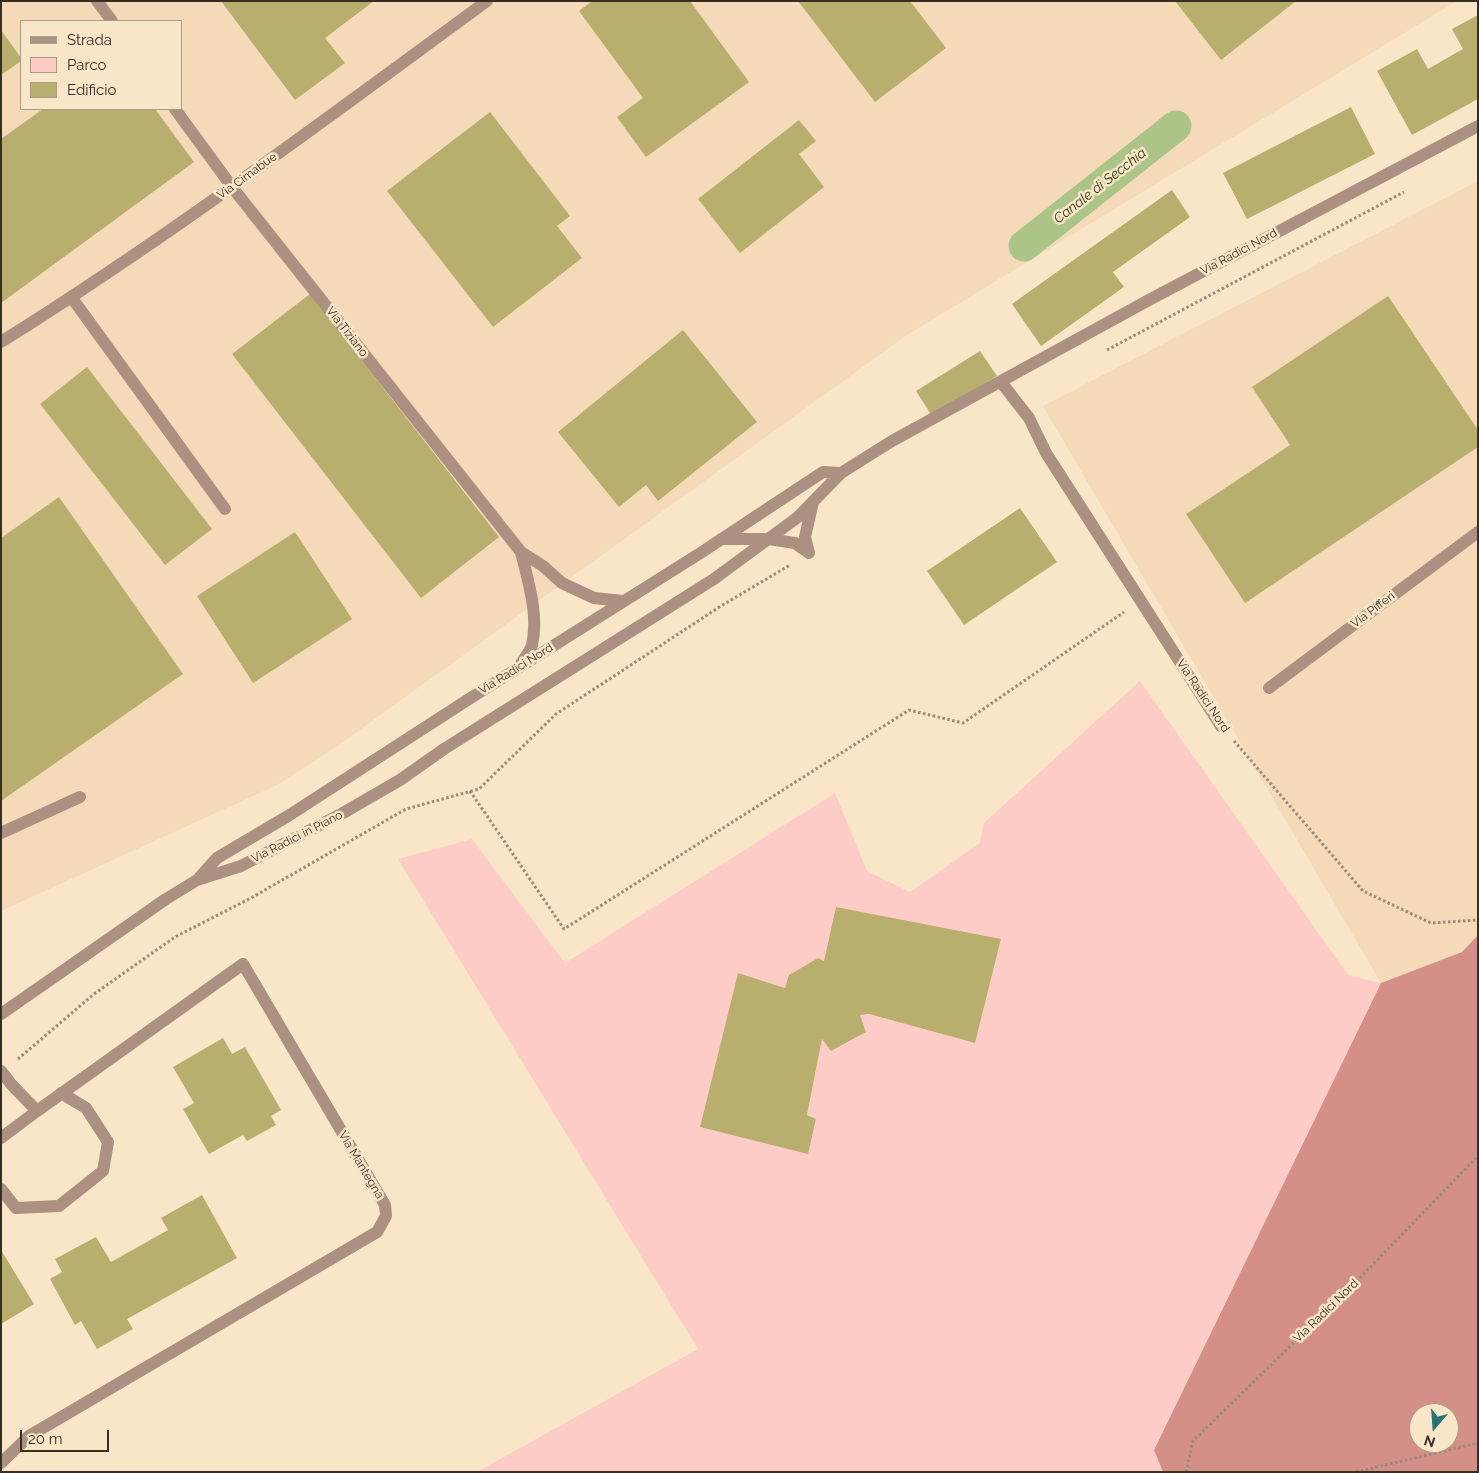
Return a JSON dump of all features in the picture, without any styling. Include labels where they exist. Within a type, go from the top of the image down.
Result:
[{"type":"street","points":[[97,1],[111,20]]},
{"type":"street","name":"Via Cimabue","points":[[1,342],[72,298],[232,188],[487,1]]},
{"type":"street","name":"Via Tiziano","points":[[176,110],[232,188],[521,552]]},
{"type":"street","name":"Via Radici Nord","points":[[592,656],[714,579],[798,517],[841,473],[892,441],[1147,301],[1478,126]]},
{"type":"street","points":[[72,298],[225,509]]},
{"type":"street","name":"Via Radici Nord","points":[[1001,382],[1029,418],[1046,453],[1221,726]]},
{"type":"street","name":"Via Radici Nord","points":[[197,880],[217,858],[288,816],[823,472],[841,473]]},
{"type":"street","points":[[810,553],[805,537],[813,502]]},
{"type":"street","name":"Via Pifferi","points":[[1269,688],[1478,532]]},
{"type":"street","points":[[721,539],[768,539],[795,543],[810,553]]},
{"type":"street","points":[[521,552],[543,566],[562,583],[594,598],[623,601]]},
{"type":"street","points":[[518,668],[531,647],[534,625],[521,552]]},
{"type":"street","name":"Via Radici in Piano","points":[[1,1014],[166,899],[197,880],[241,866],[343,813],[400,780],[444,749],[592,656]]},
{"type":"street","points":[[1,833],[80,797]]},
{"type":"street","name":"Via Mantegna","points":[[3,1462],[29,1436],[376,1232],[386,1216],[385,1205],[243,964],[62,1093]]},
{"type":"street","points":[[1,1071],[36,1111]]},
{"type":"street","points":[[1,1138],[62,1093],[86,1108],[108,1142],[103,1171],[59,1206],[16,1208],[1,1189]]},
{"type":"path","points":[[1106,350],[1408,190]]},
{"type":"path","points":[[1,1071],[34,1046],[94,994],[175,937],[251,898],[406,808],[479,789],[556,714],[721,606],[810,553]]},
{"type":"path","points":[[470,791],[564,929],[909,710],[963,722],[1140,601]]},
{"type":"path","name":"Via Radici Nord","points":[[1221,726],[1362,891],[1431,922],[1478,920]]},
{"type":"path","name":"Via Radici Nord","points":[[1186,1472],[1193,1441],[1354,1284],[1478,1156]]},
{"type":"path","points":[[1356,1472],[1478,1442]]},
{"type":"shaded area","points":[[1,1],[1457,1],[907,335],[336,747],[277,785],[1,911]]},
{"type":"shaded area","points":[[1478,181],[1478,935],[1462,952],[1381,983],[1043,406]]},
{"type":"shaded area","points":[[1478,935],[1478,1472],[1163,1472],[1154,1450],[1381,983],[1462,952]]},
{"type":"green space","points":[[1140,681],[1348,975],[1381,983],[1154,1450],[1163,1472],[477,1472],[698,1349],[398,859],[472,839],[565,963],[835,793],[867,871],[910,892],[980,843],[984,823]],"holes":[[[836,907],[1001,940],[975,1043],[869,1014],[860,1015],[866,1032],[831,1051],[822,1039],[807,1115],[816,1119],[808,1153],[700,1127],[738,973],[785,988],[790,975],[818,958],[824,961]]]},
{"type":"building","points":[[221,1],[374,1],[325,38],[345,63],[295,100]]},
{"type":"building","points":[[592,1],[690,1],[749,82],[646,157],[617,117],[643,98],[579,11]]},
{"type":"building","points":[[798,1],[910,1],[946,48],[875,102]]},
{"type":"building","points":[[1175,1],[1296,1],[1221,60]]},
{"type":"building","points":[[1478,15],[1478,99],[1412,135],[1377,71],[1417,49],[1428,69],[1463,49],[1452,29]]},
{"type":"building","points":[[1,30],[20,57],[20,62],[1,75]]},
{"type":"building","points":[[1351,107],[1375,154],[1247,219],[1223,173]]},
{"type":"building","points":[[42,110],[156,110],[194,162],[1,303],[1,139]]},
{"type":"building","points":[[490,112],[570,216],[557,226],[582,258],[493,327],[387,191]]},
{"type":"building","points":[[799,120],[816,141],[799,154],[824,187],[740,253],[698,199]]},
{"type":"building","points":[[1172,190],[1190,217],[1113,272],[1124,287],[1041,346],[1012,304]]},
{"type":"building","points":[[310,294],[499,537],[421,598],[232,354]]},
{"type":"building","points":[[1388,296],[1478,430],[1478,447],[1245,603],[1186,514],[1290,445],[1252,387]]},
{"type":"building","points":[[683,330],[757,422],[658,501],[646,485],[619,507],[558,432]]},
{"type":"building","points":[[980,351],[997,376],[932,416],[916,391]]},
{"type":"building","points":[[87,367],[212,529],[165,565],[40,404]]},
{"type":"building","points":[[59,497],[183,674],[1,801],[1,538]]},
{"type":"building","points":[[1020,508],[1057,562],[964,625],[927,571]]},
{"type":"building","points":[[295,532],[352,619],[253,683],[197,596]]},
{"type":"building","points":[[836,907],[1001,939],[975,1043],[869,1014],[860,1015],[866,1032],[831,1051],[822,1039],[807,1115],[816,1119],[808,1154],[700,1127],[738,973],[785,988],[789,975],[818,958],[824,961]]},
{"type":"building","points":[[223,1038],[232,1054],[245,1047],[281,1110],[271,1116],[276,1125],[247,1141],[243,1135],[209,1154],[183,1109],[194,1103],[173,1067]]},
{"type":"building","points":[[202,1195],[237,1258],[127,1319],[133,1329],[97,1349],[81,1321],[75,1325],[50,1279],[62,1272],[55,1259],[96,1237],[111,1262],[168,1230],[161,1218]]},
{"type":"building","points":[[1,1250],[34,1304],[1,1324]]},
{"type":"waterway","name":"Canale di Secchia","points":[[1024,246],[1176,126]]}]
